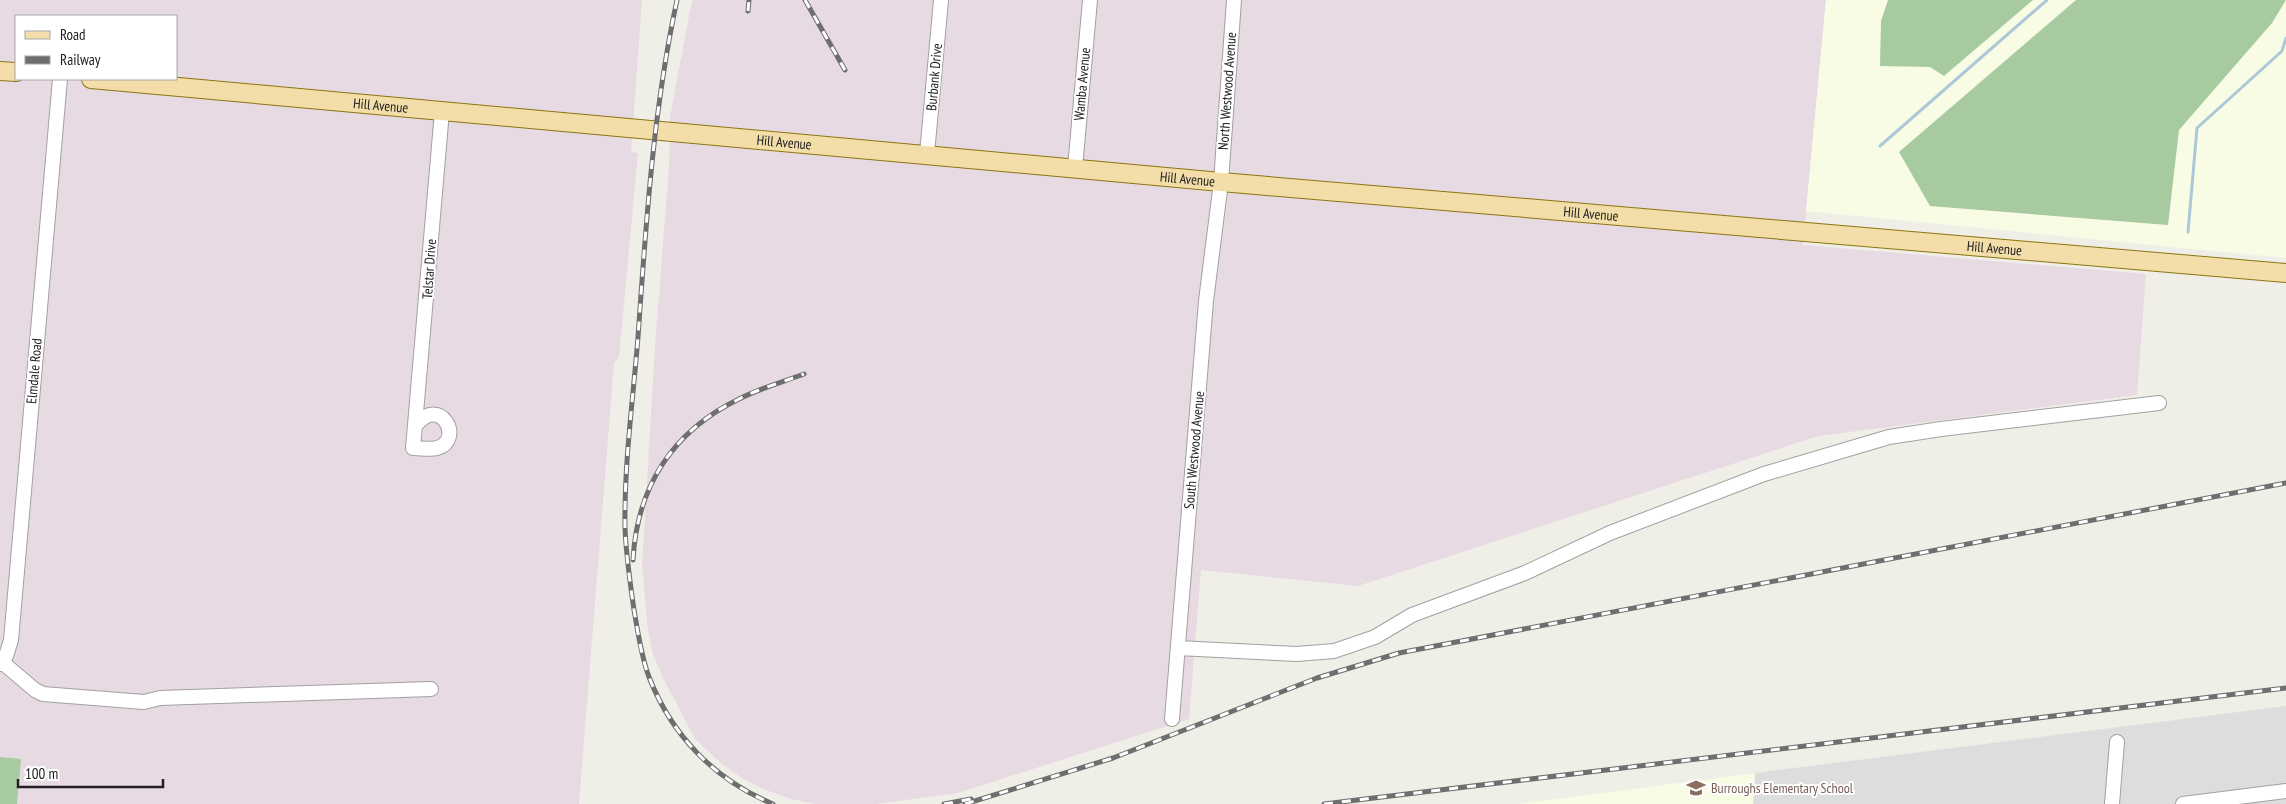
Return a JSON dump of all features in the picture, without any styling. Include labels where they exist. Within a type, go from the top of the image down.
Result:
[{"type":"main road","points":[[0,71],[15,72]]},
{"type":"main road","name":"Hill Avenue","points":[[102,80],[1221,182],[2286,273]]},
{"type":"street","name":"Burbank Drive","points":[[927,154],[941,0]]},
{"type":"street","name":"Wamba Avenue","points":[[1075,168],[1090,0]]},
{"type":"street","name":"North Westwood Avenue","points":[[1221,182],[1234,0]]},
{"type":"street","name":"Elmdale Road","points":[[1,663],[11,640],[60,80]]},
{"type":"street","name":"Telstar Drive","points":[[415,426],[442,111]]},
{"type":"street","name":"South Westwood Avenue","points":[[1172,718],[1206,301],[1221,182]]},
{"type":"street","points":[[1178,648],[1297,654],[1334,650],[1375,637],[1412,616],[1525,573],[1610,534],[1773,472],[1889,437],[2159,403]]},
{"type":"street","points":[[1,663],[35,690],[43,694],[144,702],[160,698],[431,689]]},
{"type":"street","points":[[2112,804],[2117,742]]},
{"type":"street","points":[[2183,804],[2286,791]]},
{"type":"shaded area","points":[[0,0],[642,0],[631,152],[638,153],[619,357],[614,363],[579,804],[0,804]]},
{"type":"shaded area","points":[[692,0],[1826,0],[1803,245],[2146,274],[2137,395],[1818,436],[1358,586],[1201,570],[1189,719],[958,793],[876,804],[816,804],[791,799],[763,789],[742,778],[723,765],[695,739],[664,680],[653,654],[648,630],[642,566],[655,347],[669,166],[670,117]]},
{"type":"shaded area","points":[[1826,0],[2286,0],[2286,258],[1806,211]]},
{"type":"shaded area","points":[[2286,706],[2286,804],[1753,804],[1755,773]]},
{"type":"shaded area","name":"Burroughs Elementary School","points":[[1755,773],[1753,804],[1518,804]]},
{"type":"green space","points":[[1888,0],[2033,0],[1944,76],[1930,67],[1880,66],[1881,21]]},
{"type":"green space","points":[[2076,0],[2286,0],[2272,23],[2179,130],[2168,225],[1930,206],[1899,152]]},
{"type":"green space","points":[[0,757],[21,759],[17,804],[0,804]]},
{"type":"waterway","points":[[1880,146],[2047,0]]},
{"type":"waterway","points":[[2188,232],[2197,128],[2282,51],[2286,38]]},
{"type":"railway","points":[[677,0],[662,84],[651,168],[626,480],[625,528],[628,569],[644,661],[649,677],[670,718],[683,737],[714,769],[752,794],[773,804]]},
{"type":"railway","points":[[748,11],[749,0]]},
{"type":"railway","points":[[805,0],[845,70]]},
{"type":"railway","points":[[633,560],[636,533],[642,508],[651,485],[663,464],[678,444],[695,427],[739,399],[763,388],[804,374]]},
{"type":"railway","points":[[965,804],[1113,758],[1317,678],[1399,653],[2286,483]]},
{"type":"railway","points":[[1324,804],[2286,688]]},
{"type":"railway","points":[[944,804],[971,799]]},
{"type":"place","name":"Burroughs Elementary School","points":[[1696,788]]}]
